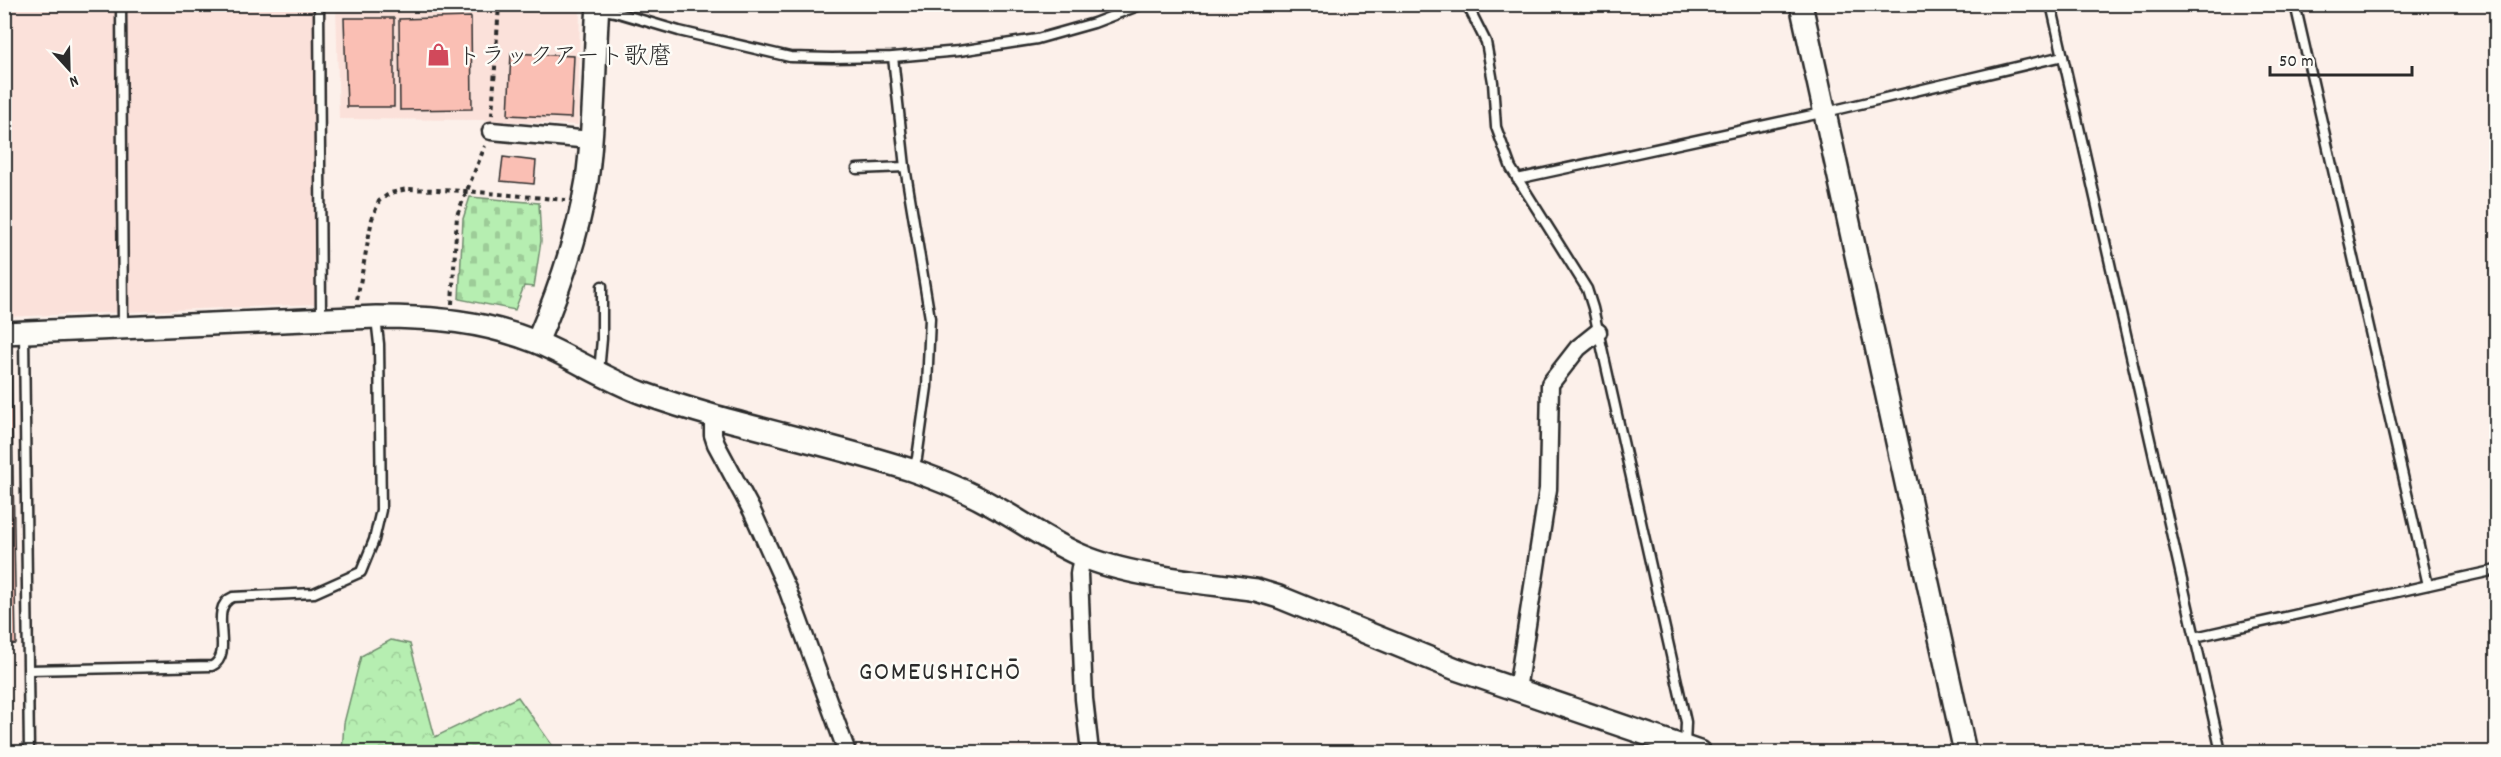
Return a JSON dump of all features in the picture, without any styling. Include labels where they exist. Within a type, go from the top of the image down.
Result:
[{"type":"street","points":[[1801,4],[1965,753]]},
{"type":"street","points":[[537,342],[560,282],[581,205],[591,140],[598,7]]},
{"type":"street","points":[[491,131],[591,140]]},
{"type":"street","points":[[14,334],[366,318],[451,319],[501,330],[537,342],[639,392],[713,417],[812,440],[959,488],[1082,556],[1128,570],[1257,590],[1279,597],[1456,669],[1689,751]]},
{"type":"street","points":[[1517,690],[1548,489],[1550,384],[1578,348],[1598,332]]},
{"type":"street","points":[[713,417],[713,435],[752,511],[788,591],[847,753]]},
{"type":"street","points":[[1082,556],[1079,574],[1090,753]]},
{"type":"lane","points":[[121,4],[123,330]]},
{"type":"lane","points":[[319,4],[321,320]]},
{"type":"lane","points":[[598,7],[679,31],[790,57],[894,57],[959,51],[1037,39],[1094,23],[1143,4]]},
{"type":"lane","points":[[1467,4],[1486,42],[1493,82],[1496,127],[1517,178],[1587,289],[1686,722],[1689,751]]},
{"type":"lane","points":[[2051,4],[2221,753]]},
{"type":"lane","points":[[2295,4],[2428,585]]},
{"type":"lane","points":[[1517,178],[1826,112],[2063,56]]},
{"type":"lane","points":[[894,57],[905,167],[930,318],[927,387],[917,458],[912,471]]},
{"type":"lane","points":[[856,169],[905,167]]},
{"type":"lane","points":[[599,372],[602,339],[602,286]]},
{"type":"lane","points":[[28,670],[212,666],[219,661],[221,655],[222,609],[227,600],[234,597],[314,593],[361,572],[374,540],[381,510],[379,344],[366,318]]},
{"type":"lane","points":[[14,334],[28,670],[29,753]]},
{"type":"lane","points":[[2195,638],[2496,570]]},
{"type":"path","points":[[451,319],[457,215],[491,131],[499,4]]},
{"type":"path","points":[[366,318],[356,303],[372,219],[379,201],[390,193],[407,189],[466,191],[557,198],[581,205]]},
{"type":"shaded area","points":[[5,5],[314,5],[316,304],[5,317]]},
{"type":"shaded area","points":[[336,5],[580,5],[578,125],[483,120],[339,119]]},
{"type":"green space","points":[[470,197],[539,203],[541,241],[534,287],[524,286],[515,310],[459,299],[463,219]]},
{"type":"green space","points":[[391,640],[410,644],[435,737],[518,697],[557,752],[342,752],[344,723],[361,656]]},
{"type":"building","points":[[471,17],[472,109],[400,110],[399,19]]},
{"type":"building","points":[[344,18],[394,18],[394,107],[347,107]]},
{"type":"building","points":[[511,53],[574,56],[571,118],[508,115]]},
{"type":"building","points":[[503,157],[536,161],[534,184],[500,181]]},
{"type":"building","points":[[4,359],[11,359],[16,644],[4,645]]},
{"type":"place","name":"トラックアート歌麿","points":[[439,55]]},
{"type":"district","name":"GOMEUSHICHŌ","points":[[940,670]]}]
